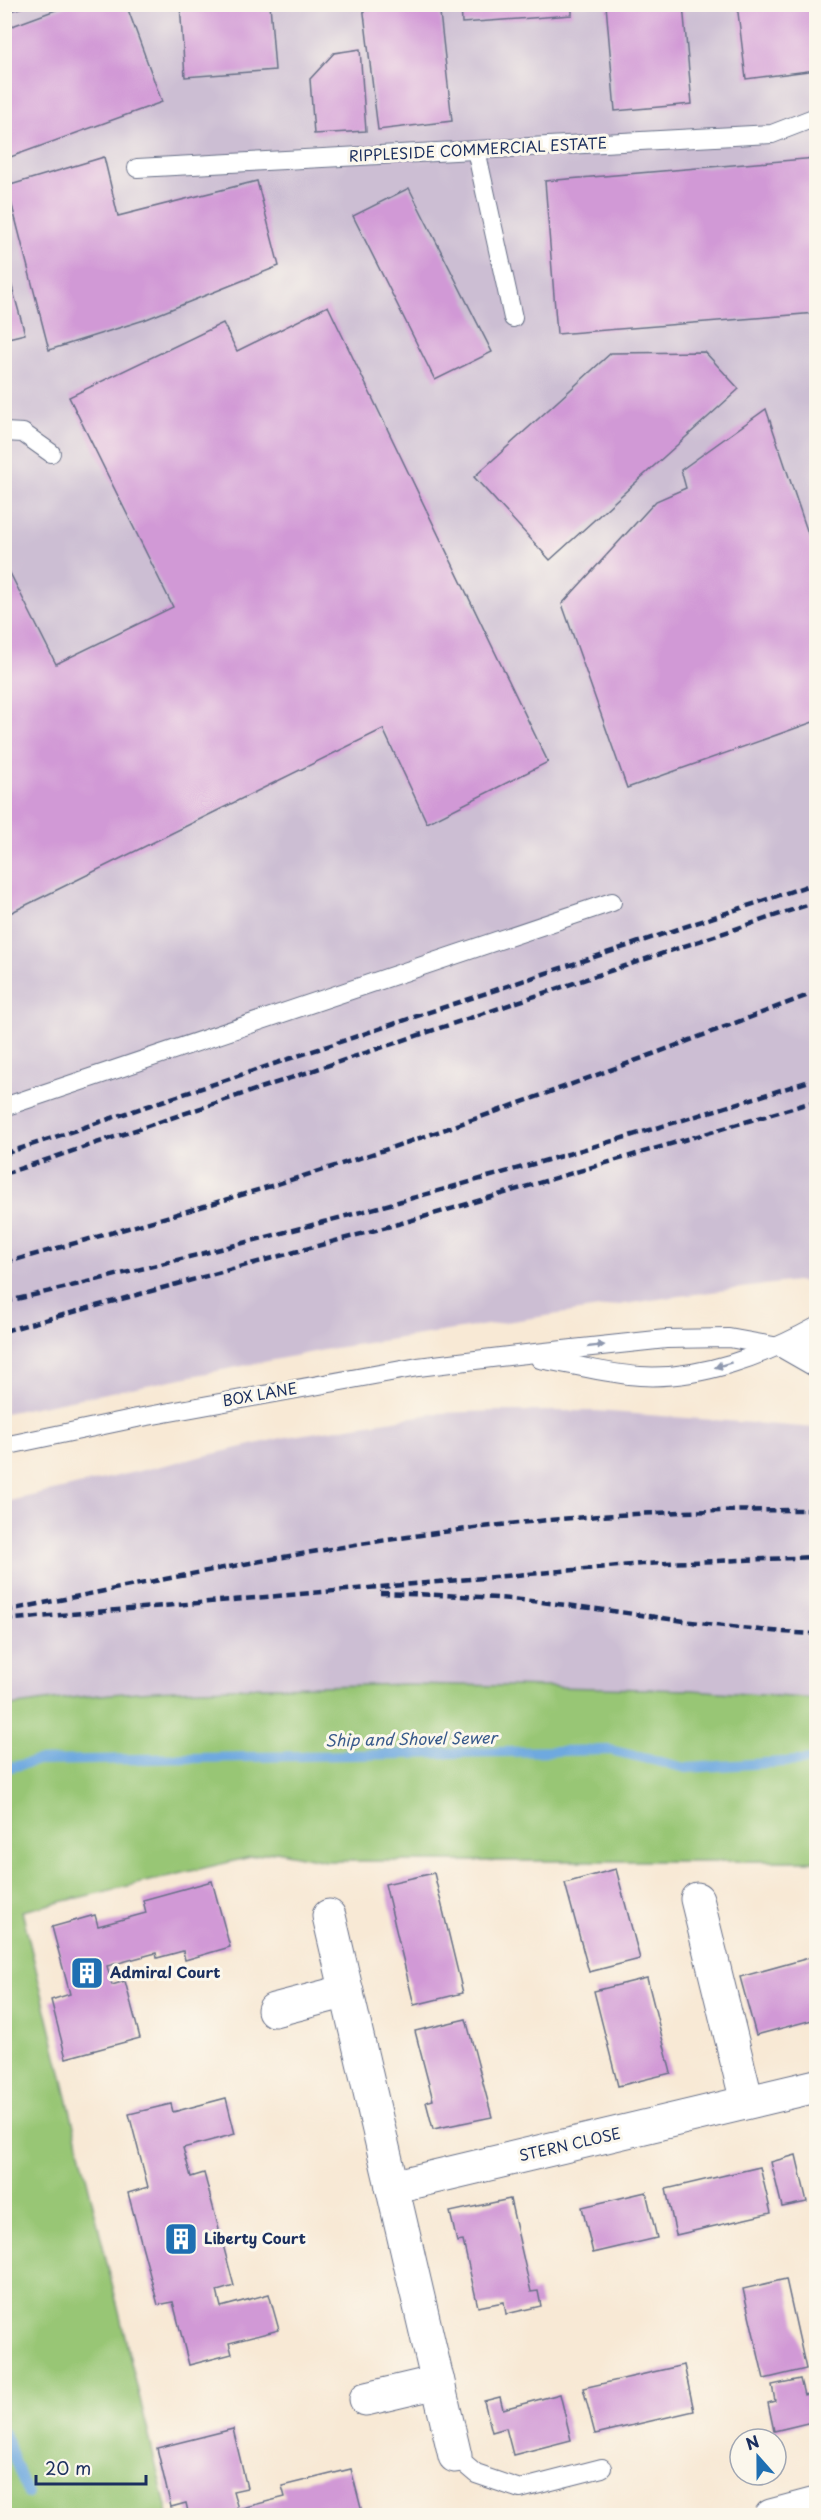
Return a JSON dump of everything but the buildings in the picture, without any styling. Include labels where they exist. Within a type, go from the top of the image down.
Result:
[{"type":"street","points":[[697,1899],[747,2102]]},
{"type":"street","points":[[329,1916],[455,2456]]},
{"type":"street","points":[[274,2010],[347,1991]]},
{"type":"street","name":"STERN CLOSE","points":[[392,2187],[816,2086]]},
{"type":"street","points":[[366,2399],[438,2382]]},
{"type":"street","points":[[771,2516],[816,2505]]},
{"type":"lane","name":"RIPPLESIDE COMMERCIAL ESTATE","points":[[137,168],[772,134],[816,117]]},
{"type":"lane","points":[[476,150],[513,318]]},
{"type":"lane","points":[[4,432],[23,433],[51,453]]},
{"type":"lane","points":[[4,1107],[612,902]]},
{"type":"lane","name":"BOX LANE","points":[[517,1355],[639,1376],[669,1376],[709,1369],[779,1347],[816,1327]]},
{"type":"lane","name":"BOX LANE","points":[[4,1446],[137,1418],[418,1367],[666,1339],[729,1338],[779,1347]]},
{"type":"lane","points":[[779,1347],[816,1348]]},
{"type":"lane","points":[[779,1347],[816,1368]]},
{"type":"lane","points":[[455,2456],[476,2474],[520,2489],[602,2468]]},
{"type":"shaded area","points":[[5,5],[816,5],[816,1285],[796,1281],[672,1297],[334,1348],[5,1413]]},
{"type":"shaded area","points":[[597,1411],[816,1428],[816,1699],[692,1690],[406,1684],[172,1690],[33,1702],[5,1707],[5,1502],[286,1437],[438,1413]]},
{"type":"green space","points":[[406,1684],[692,1690],[816,1699],[816,1861],[326,1861],[276,1851],[22,1911],[168,2515],[5,2515],[5,1707],[154,1691]]},
{"type":"waterway","name":"Ship and Shovel Sewer","points":[[4,1769],[36,1761],[610,1750],[686,1768],[816,1760]]},
{"type":"waterway","name":"Ship and Shovel Sewer","points":[[4,2433],[28,2494]]},
{"type":"railway","points":[[4,1154],[816,883]]},
{"type":"railway","points":[[4,1174],[816,902]]},
{"type":"railway","points":[[4,1263],[157,1220],[358,1159],[613,1069],[816,992]]},
{"type":"railway","points":[[4,1302],[208,1252],[514,1170],[816,1079]]},
{"type":"railway","points":[[4,1331],[420,1218],[816,1101]]},
{"type":"railway","points":[[4,1611],[276,1558],[480,1527],[649,1513],[816,1510]]},
{"type":"railway","points":[[4,1620],[642,1564],[816,1557]]},
{"type":"railway","points":[[380,1593],[528,1601],[716,1625],[816,1634]]},
{"type":"place","name":"Admiral Court","points":[[87,1973]]},
{"type":"place","name":"Liberty Court","points":[[181,2239]]}]
